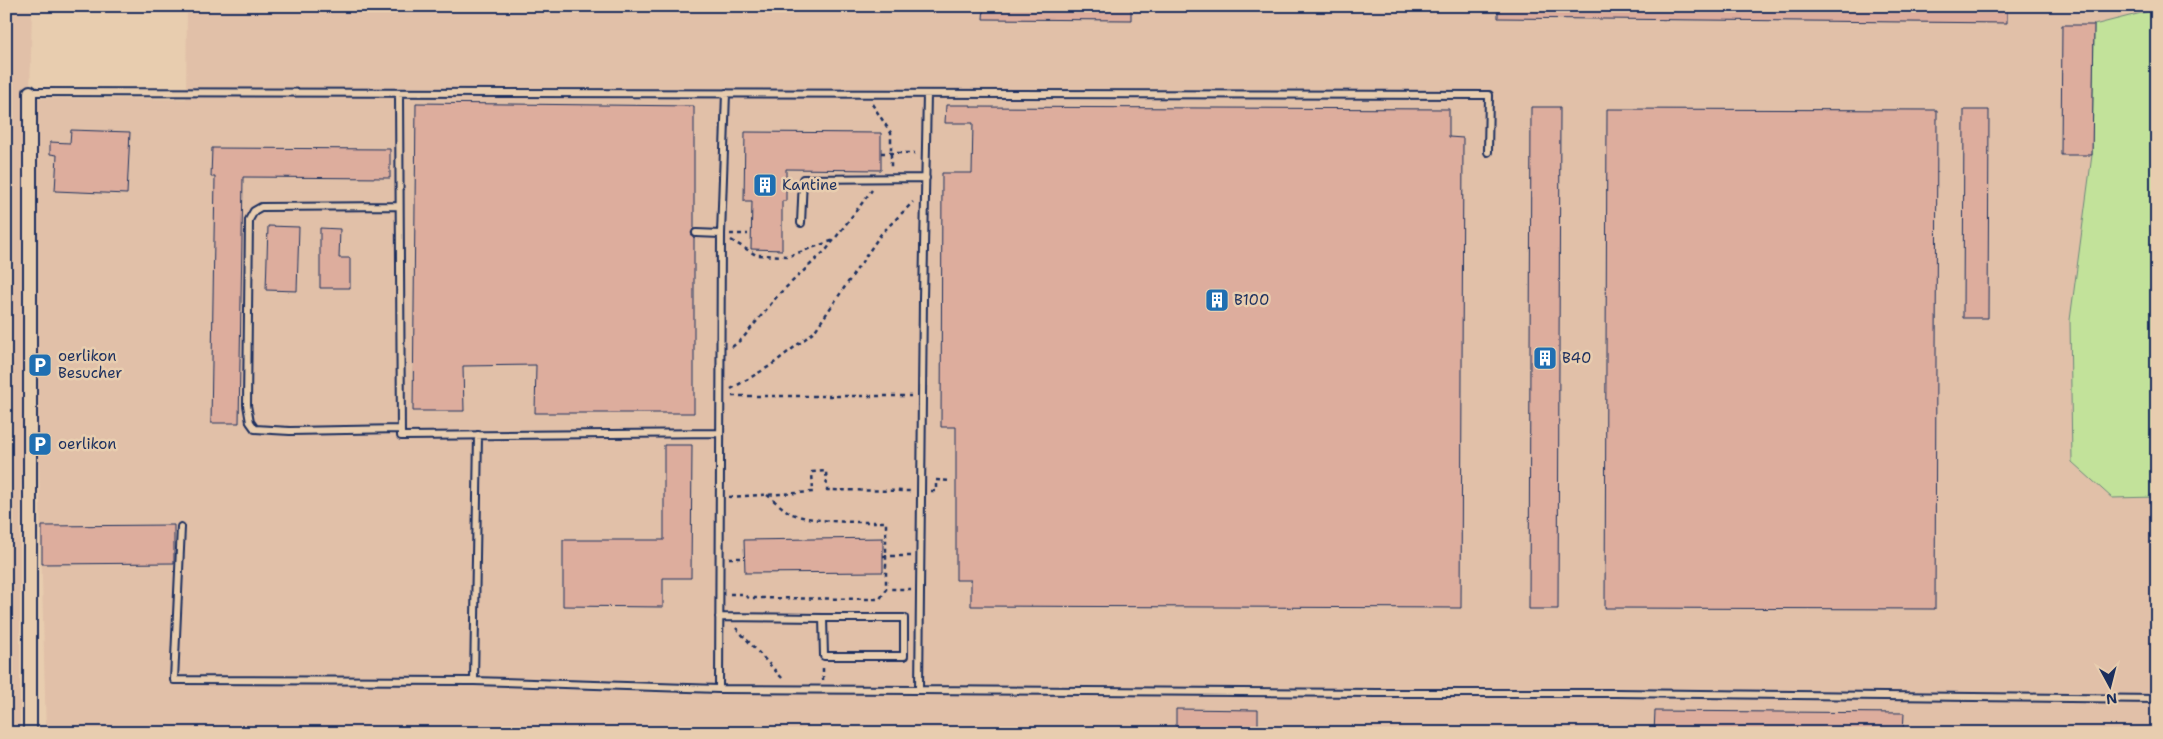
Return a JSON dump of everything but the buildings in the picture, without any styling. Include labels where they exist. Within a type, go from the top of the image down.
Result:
[{"type":"street","points":[[30,92],[30,733]]},
{"type":"lane","points":[[30,92],[1489,95],[1488,152]]},
{"type":"lane","points":[[399,93],[401,436],[720,434]]},
{"type":"lane","points":[[719,689],[722,617],[719,594],[721,234],[726,93]]},
{"type":"lane","points":[[920,690],[920,556],[927,94]]},
{"type":"lane","points":[[802,223],[803,179],[926,178]]},
{"type":"lane","points":[[400,206],[261,207],[254,212],[248,220],[247,405],[250,422],[255,429],[290,431],[401,429]]},
{"type":"lane","points":[[696,234],[721,234]]},
{"type":"lane","points":[[474,681],[478,435]]},
{"type":"lane","points":[[181,527],[174,680],[474,681],[792,690],[1616,693],[2157,699]]},
{"type":"lane","points":[[722,617],[904,618],[904,656],[824,656],[823,618]]},
{"type":"path","points":[[866,94],[891,133],[891,179]]},
{"type":"path","points":[[881,153],[926,153]]},
{"type":"path","points":[[720,355],[743,338],[766,313],[779,294],[834,240],[868,198],[879,179]]},
{"type":"path","points":[[720,396],[770,366],[814,332],[881,234],[925,191]]},
{"type":"path","points":[[721,234],[748,234]]},
{"type":"path","points":[[721,234],[756,255],[789,256],[834,240]]},
{"type":"path","points":[[720,396],[922,396]]},
{"type":"path","points":[[720,498],[813,492],[812,472],[826,471],[827,490],[936,491],[936,480],[951,481]]},
{"type":"path","points":[[719,594],[742,594],[749,598],[880,599],[886,589],[884,556],[886,522],[851,522],[801,516],[792,513],[766,494]]},
{"type":"path","points":[[884,556],[920,556]]},
{"type":"path","points":[[720,558],[745,558]]},
{"type":"path","points":[[886,589],[920,589]]},
{"type":"path","points":[[722,617],[792,690]]},
{"type":"path","points":[[823,689],[824,656]]},
{"type":"shaded area","points":[[6,6],[32,6],[30,98],[186,99],[187,6],[2157,6],[2157,733],[46,733],[30,121],[20,547],[20,733],[6,733]]},
{"type":"green space","points":[[2157,9],[2157,497],[2112,498],[2072,462],[2070,320],[2092,155],[2094,25]]},
{"type":"place","name":"Kantine","points":[[765,185]]},
{"type":"place","name":"B100","points":[[1217,300]]},
{"type":"place","name":"B40","points":[[1545,358]]},
{"type":"place","name":"oerlikon Besucher","points":[[40,365]]},
{"type":"place","name":"oerlikon","points":[[40,444]]}]
